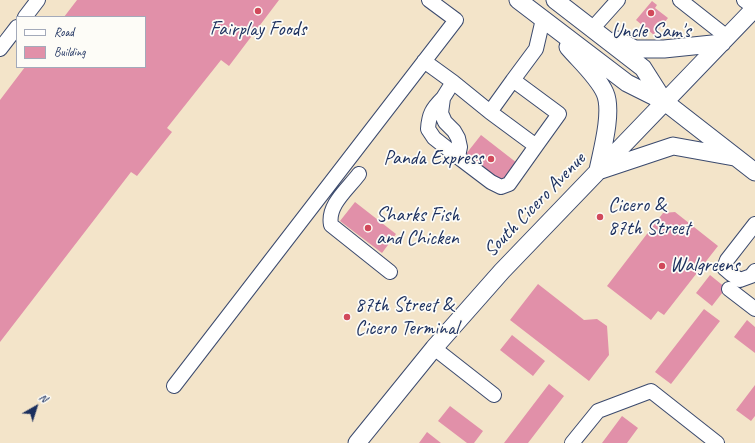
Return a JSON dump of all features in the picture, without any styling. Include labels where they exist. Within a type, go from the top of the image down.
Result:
[{"type":"main road","points":[[518,0],[627,83],[665,102],[755,172]]},
{"type":"main road","points":[[555,0],[643,68],[665,102]]},
{"type":"main road","name":"South Cicero Avenue","points":[[357,443],[434,348],[502,271],[755,8]]},
{"type":"main road","points":[[547,22],[599,83],[606,94],[608,120],[598,170],[673,146],[736,157]]},
{"type":"main road","points":[[592,29],[635,49],[664,49],[725,40]]},
{"type":"street","points":[[26,16],[38,0]]},
{"type":"street","points":[[174,386],[456,20],[429,0]]},
{"type":"street","points":[[592,29],[618,0]]},
{"type":"street","points":[[680,0],[725,40]]},
{"type":"street","points":[[744,0],[755,8]]},
{"type":"street","points":[[490,112],[536,49],[547,22]]},
{"type":"street","points":[[0,49],[16,28]]},
{"type":"street","points":[[424,61],[536,146]]},
{"type":"street","points":[[453,82],[443,98],[441,113],[445,122],[454,131],[458,138],[460,147],[458,157],[491,182],[501,187],[509,184],[559,114],[513,80]]},
{"type":"street","points":[[359,174],[331,210],[331,225],[390,272]]},
{"type":"street","points":[[755,224],[727,260],[724,268],[740,280],[751,276],[755,271]]},
{"type":"street","points":[[729,289],[755,309]]},
{"type":"street","points":[[434,348],[494,395]]},
{"type":"street","points":[[572,443],[598,411],[651,391],[717,443]]},
{"type":"building","points":[[77,0],[279,0],[229,66],[221,60],[167,128],[172,132],[137,176],[131,172],[0,342],[0,100],[24,68],[146,68],[146,16],[65,16]]},
{"type":"building","name":"Uncle Sam's","points":[[652,1],[657,5],[655,8],[668,18],[654,35],[636,20]]},
{"type":"building","name":"Panda Express","points":[[481,135],[517,163],[502,183],[466,154]]},
{"type":"building","name":"Sharks Fish and Chicken","points":[[355,202],[396,234],[382,253],[340,221]]},
{"type":"building","name":"Walgreens","points":[[675,212],[718,246],[664,315],[658,311],[651,320],[607,286],[663,213]]},
{"type":"building","points":[[710,275],[726,288],[712,306],[696,293]]},
{"type":"building","points":[[538,284],[584,320],[597,319],[607,326],[609,355],[589,381],[510,320]]},
{"type":"building","points":[[704,309],[720,321],[671,384],[655,372]]},
{"type":"building","points":[[747,320],[755,327],[755,353],[734,337]]},
{"type":"building","points":[[512,335],[545,361],[533,376],[500,350]]},
{"type":"building","points":[[549,384],[564,396],[528,443],[504,443]]},
{"type":"building","points":[[755,385],[755,416],[751,421],[736,410]]},
{"type":"building","points":[[450,406],[483,431],[474,443],[467,443],[438,421]]},
{"type":"building","points":[[622,416],[638,428],[627,443],[602,443]]},
{"type":"building","points":[[427,432],[441,443],[419,443]]},
{"type":"place","name":"Fairplay Foods","points":[[258,11]]},
{"type":"place","name":"Uncle Sam's","points":[[651,13]]},
{"type":"place","name":"Panda Express","points":[[491,159]]},
{"type":"place","name":"Cicero & 87th Street","points":[[600,217]]},
{"type":"place","name":"Sharks Fish and Chicken","points":[[368,228]]},
{"type":"place","name":"Walgreens","points":[[662,266]]},
{"type":"place","name":"87th Street & Cicero Terminal","points":[[347,317]]}]
